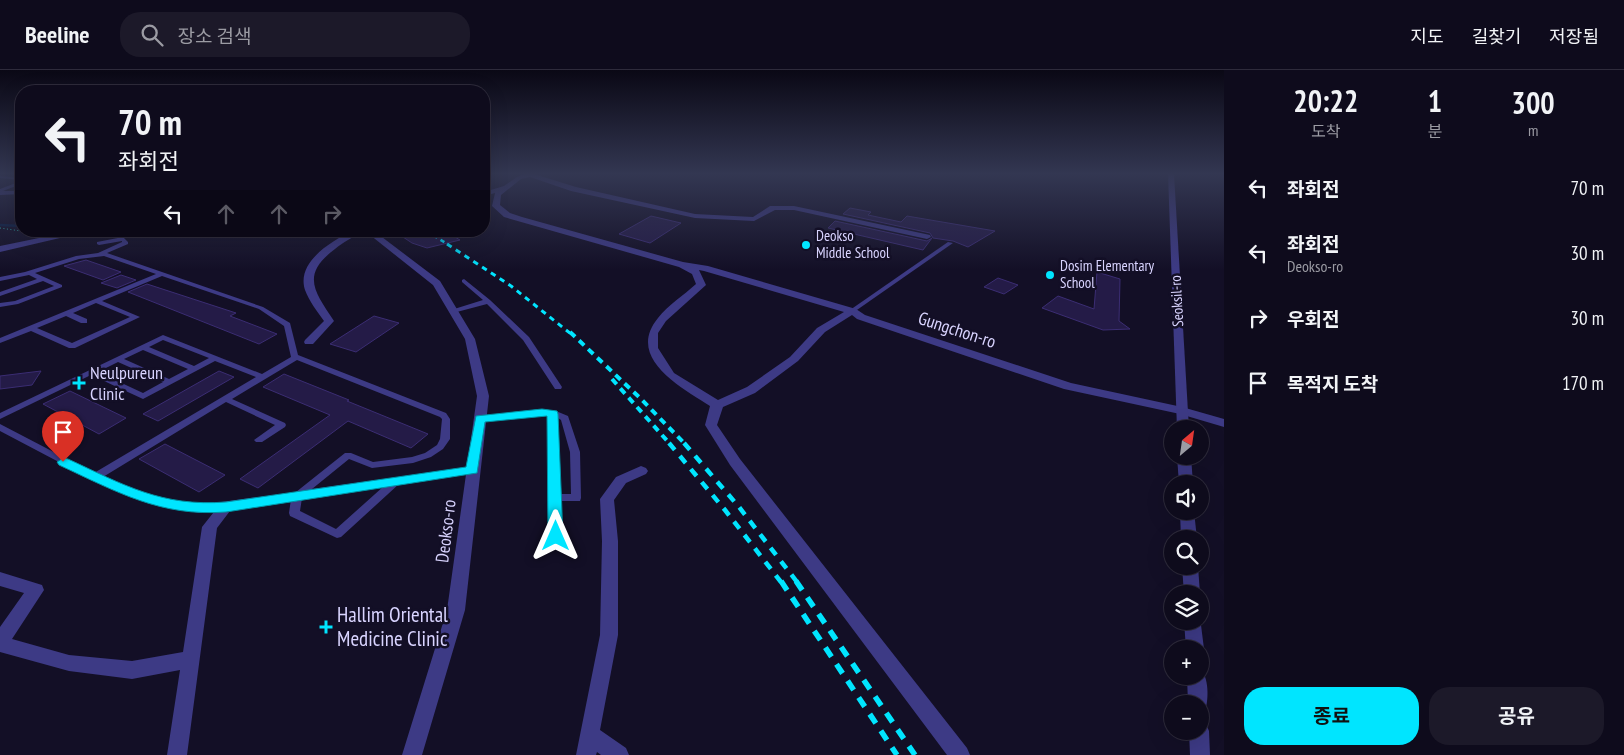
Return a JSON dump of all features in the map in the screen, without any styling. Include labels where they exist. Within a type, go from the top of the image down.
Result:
[{"type":"street","name":"Gungchon-ro","points":[[497,206],[508,215],[519,219],[682,265],[705,268],[852,311],[861,317],[1068,386],[1182,411],[1224,423]]},
{"type":"street","points":[[650,206],[695,216],[754,219],[773,208],[794,208],[927,237]]},
{"type":"street","name":"Seoksil-ro","points":[[1173,206],[1182,420]]},
{"type":"street","points":[[0,249],[60,237]]},
{"type":"street","points":[[309,342],[329,321],[309,288],[308,273],[318,260],[349,237]]},
{"type":"street","name":"Deokso-ro","points":[[377,237],[437,283],[470,339],[483,396],[472,470],[456,610],[412,755]]},
{"type":"street","points":[[682,265],[696,272],[701,284],[662,319],[653,333],[653,348],[670,375],[717,405]]},
{"type":"street","points":[[852,311],[821,330],[794,359],[751,390],[717,405],[711,425],[735,462],[960,755]]},
{"type":"street","points":[[586,755],[609,635],[610,541],[607,499],[621,480],[641,471]]},
{"type":"street","points":[[177,755],[210,526],[226,507]]},
{"type":"street","points":[[0,579],[36,590],[0,643],[69,663],[132,670],[192,659]]},
{"type":"street","points":[[590,735],[619,755]]},
{"type":"street","points":[[1199,740],[1200,755]]},
{"type":"lane","points":[[100,243],[123,240],[126,243],[101,254]]},
{"type":"lane","points":[[852,311],[950,243]]},
{"type":"lane","points":[[0,279],[30,273],[79,255],[101,254],[269,312],[287,325],[294,356],[443,415],[446,419],[445,439],[440,447],[428,456],[413,460],[372,465],[348,455],[296,496],[294,513],[337,534],[396,481]]},
{"type":"lane","points":[[0,305],[16,303],[60,286],[30,273]]},
{"type":"lane","points":[[0,341],[162,274]]},
{"type":"lane","points":[[0,294],[43,279]]},
{"type":"lane","points":[[464,281],[488,301],[526,339],[558,387]]},
{"type":"lane","points":[[31,328],[72,346],[136,317],[96,300]]},
{"type":"lane","points":[[453,311],[488,301]]},
{"type":"lane","points":[[66,313],[84,321]]},
{"type":"lane","points":[[0,416],[163,337],[262,377]]},
{"type":"lane","points":[[143,347],[194,369]]},
{"type":"lane","points":[[95,477],[296,357]]},
{"type":"lane","points":[[92,372],[143,396],[215,358]]},
{"type":"lane","points":[[118,359],[170,382]]},
{"type":"lane","points":[[225,399],[282,425],[260,440]]},
{"type":"lane","points":[[480,418],[542,412],[565,418],[575,452],[576,498],[555,497]]},
{"type":"lane","points":[[553,414],[556,536]]},
{"type":"lane","points":[[0,427],[63,462],[131,493],[168,505],[199,509],[226,507],[472,470]]},
{"type":"path","points":[[0,228],[15,230]]},
{"type":"building","points":[[850,208],[871,212],[868,215],[901,222],[907,216],[995,231],[968,247],[953,241],[933,238],[930,233],[843,214]]},
{"type":"building","points":[[651,216],[681,223],[650,243],[619,234]]},
{"type":"building","points":[[835,221],[927,241],[932,238],[923,250],[828,228]]},
{"type":"building","points":[[403,237],[455,237],[460,240],[427,248],[412,243]]},
{"type":"building","points":[[86,260],[121,272],[103,280],[64,266]]},
{"type":"building","points":[[1097,272],[1120,279],[1119,321],[1130,329],[1103,330],[1042,308],[1058,296],[1094,309]]},
{"type":"building","points":[[121,275],[136,280],[117,288],[101,283]]},
{"type":"building","points":[[998,278],[1018,285],[1004,294],[984,287]]},
{"type":"building","points":[[147,284],[236,313],[230,316],[277,334],[259,344],[128,292]]},
{"type":"building","points":[[374,316],[399,323],[356,352],[330,344]]},
{"type":"building","points":[[41,371],[32,385],[0,389],[0,376]]},
{"type":"building","points":[[219,371],[234,377],[158,421],[143,414]]},
{"type":"building","points":[[284,374],[428,434],[411,448],[348,421],[258,488],[240,479],[330,415],[263,387]]},
{"type":"building","points":[[70,391],[126,418],[99,434],[43,404]]},
{"type":"building","points":[[165,444],[225,475],[199,492],[139,459]]},
{"type":"waterway","points":[[0,225],[15,226]]},
{"type":"railway","points":[[436,237],[449,245]]},
{"type":"railway","points":[[447,244],[511,286],[571,334]]},
{"type":"railway","points":[[570,332],[640,398],[685,444]]},
{"type":"railway","points":[[612,379],[670,444]]},
{"type":"railway","points":[[669,443],[725,510],[781,582]]},
{"type":"railway","points":[[684,443],[739,507],[797,582]]},
{"type":"railway","points":[[781,581],[897,755]]},
{"type":"railway","points":[[796,581],[915,755]]},
{"type":"place","name":"Deokso Middle School","points":[[806,245]]},
{"type":"place","name":"Dosim Elementary School","points":[[1050,275]]},
{"type":"place","name":"Neulpureun Clinic","points":[[79,383]]},
{"type":"place","name":"Hallim Oriental Medicine Clinic","points":[[326,627]]},
{"type":"route","points":[[63,462],[131,493],[168,505],[199,509],[226,507],[472,470],[480,418],[542,412],[553,414],[556,536]]}]
